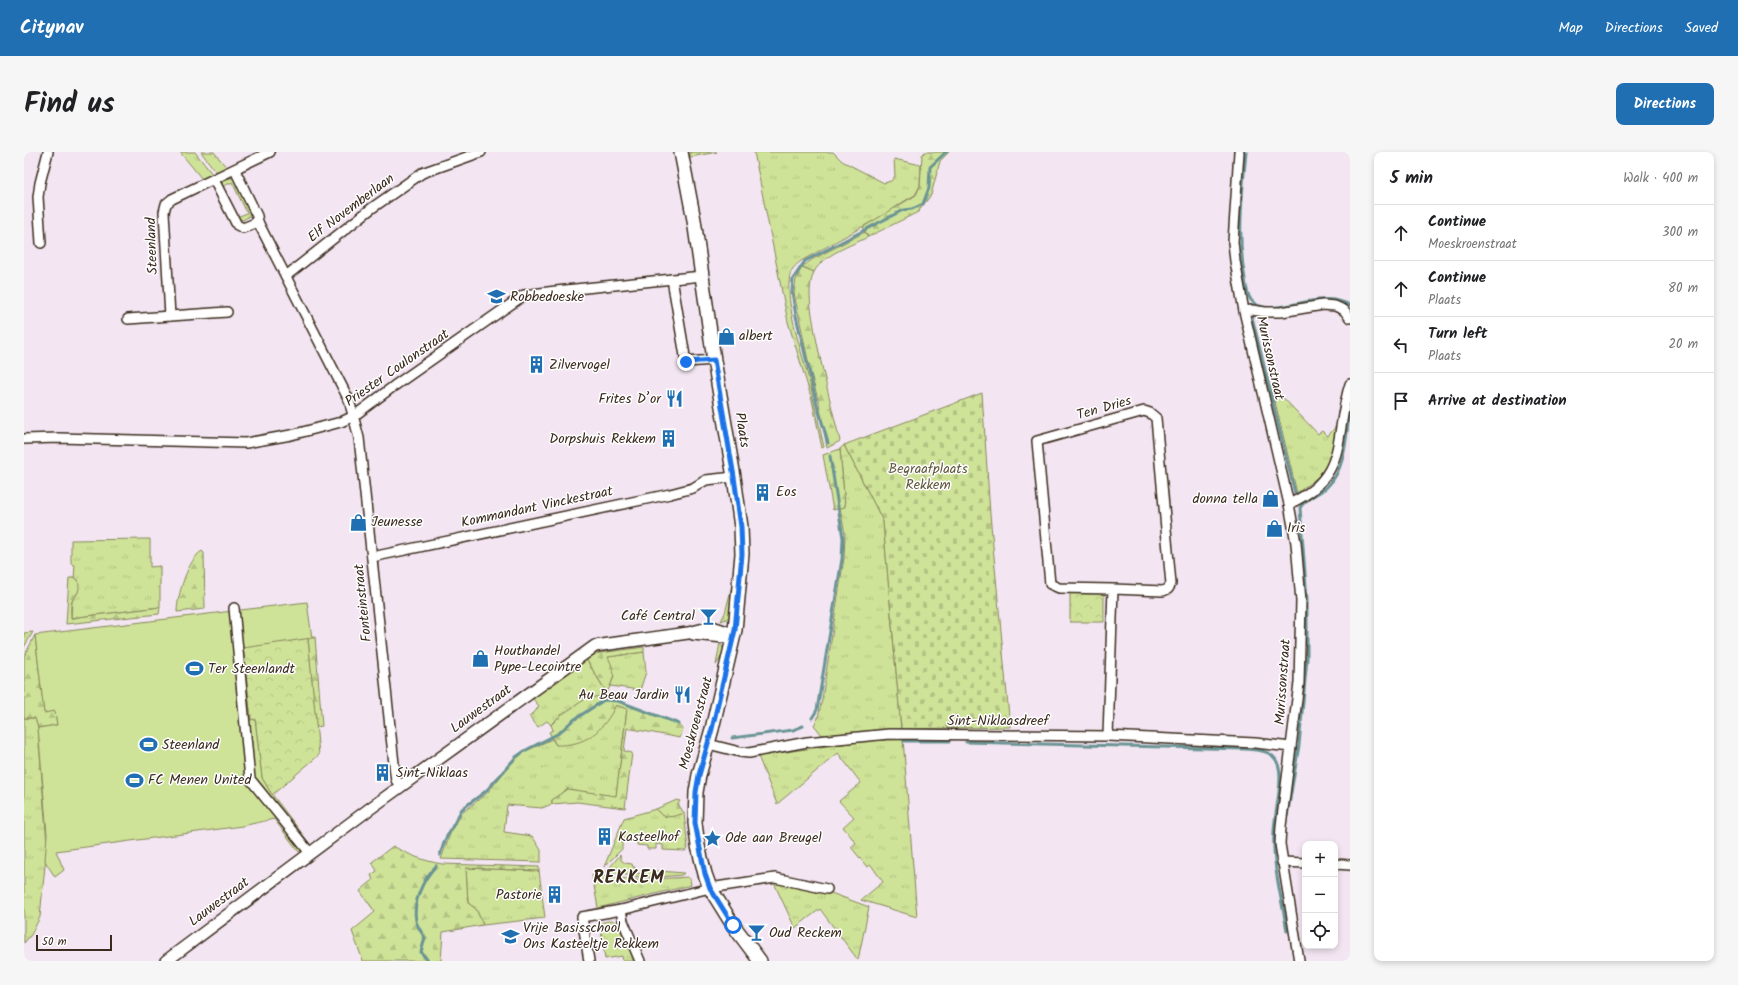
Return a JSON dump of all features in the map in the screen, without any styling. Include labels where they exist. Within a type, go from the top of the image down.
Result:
[{"type":"main road","points":[[681,152],[694,220],[702,276]]},
{"type":"main road","name":"Plaats","points":[[702,276],[714,360],[734,477]]},
{"type":"main road","name":"Moeskroenstraat","points":[[734,477],[741,527],[742,554],[732,631],[708,744],[700,770],[696,792],[695,823],[698,846],[708,888],[760,961]]},
{"type":"street","points":[[41,244],[38,197],[48,152]]},
{"type":"street","name":"Steenland","points":[[170,316],[164,212],[166,204],[172,199],[270,152]]},
{"type":"street","name":"Elf Novemberlaan","points":[[286,276],[372,208],[422,173],[481,152]]},
{"type":"street","name":"Murissonstraat","points":[[1239,152],[1233,242],[1244,311],[1290,504],[1296,543],[1301,615],[1299,682],[1281,826],[1282,862],[1299,961]]},
{"type":"street","points":[[235,170],[257,216],[258,222],[349,400],[354,416]]},
{"type":"street","points":[[214,180],[237,225],[242,228],[258,222]]},
{"type":"street","name":"Priester Coulonstraat","points":[[24,440],[66,439],[246,443],[341,422],[354,416],[394,386],[524,296],[702,276]]},
{"type":"street","points":[[672,279],[686,362],[714,360]]},
{"type":"street","name":"Murissonstraat","points":[[1244,311],[1252,310],[1281,312],[1323,305],[1335,306],[1344,310],[1350,318]]},
{"type":"street","points":[[128,318],[227,312]]},
{"type":"street","points":[[1290,504],[1303,497],[1319,485],[1332,472],[1337,460],[1350,384]]},
{"type":"street","name":"Ten Dries","points":[[1144,412],[1150,413],[1156,418],[1171,584],[1163,591],[1113,589],[1059,588],[1050,584],[1037,441],[1144,412]]},
{"type":"street","name":"Fonteinstraat","points":[[354,416],[359,438],[395,773],[396,780],[401,786]]},
{"type":"street","name":"Kommandant Vinckestraat","points":[[372,556],[670,494],[693,488],[706,480],[734,477]]},
{"type":"street","points":[[1108,736],[1113,589]]},
{"type":"street","points":[[234,608],[250,779],[310,853]]},
{"type":"street","name":"Lauwestraat","points":[[166,961],[401,786],[594,646],[688,633],[724,638],[732,631]]},
{"type":"street","name":"Sint-Niklaasdreef","points":[[708,744],[749,753],[807,742],[889,734],[1108,736],[1255,743],[1291,747]]},
{"type":"street","points":[[1282,862],[1302,862]]},
{"type":"street","points":[[1338,864],[1350,865]]},
{"type":"street","points":[[589,961],[582,917],[621,910],[708,888],[775,878],[828,889]]},
{"type":"street","points":[[621,910],[623,921],[640,961]]},
{"type":"green space","points":[[180,152],[195,152],[212,174],[202,179]]},
{"type":"green space","points":[[201,152],[214,152],[227,168],[217,173]]},
{"type":"green space","points":[[690,152],[717,152],[690,157]]},
{"type":"green space","points":[[754,152],[833,152],[842,161],[884,183],[891,181],[895,176],[894,159],[921,165],[920,186],[915,195],[889,212],[801,261],[794,267],[791,273],[789,287],[792,314],[812,392],[824,447],[822,448],[812,400],[788,322]]},
{"type":"green space","points":[[925,152],[949,152],[940,161],[931,195],[918,212],[868,237],[863,227],[916,195],[920,186],[922,155]]},
{"type":"green space","points":[[233,178],[250,212],[250,216],[243,220],[237,217],[247,213],[232,182],[222,187],[221,185],[224,180]]},
{"type":"green space","points":[[865,232],[868,237],[831,255],[818,266],[814,272],[802,267],[813,259]]},
{"type":"green space","points":[[802,267],[814,272],[810,287],[812,317],[840,441],[827,448],[819,403],[810,370],[794,293],[796,279]]},
{"type":"green space","points":[[1271,385],[1318,434],[1322,431],[1328,436],[1337,425],[1329,462],[1319,476],[1297,493]]},
{"type":"green space","name":"Begraafplaats Rekkem","points":[[982,393],[990,514],[1010,727],[901,729],[883,521],[844,445]]},
{"type":"green space","points":[[844,445],[883,521],[901,729],[822,735],[814,725],[818,718],[822,699],[844,558],[845,534],[840,508],[845,506],[840,449]]},
{"type":"green space","points":[[840,449],[845,507],[833,510],[823,455]]},
{"type":"green space","points":[[150,539],[150,567],[160,566],[160,607],[71,618],[72,601],[78,592],[78,580],[74,578],[75,565],[71,564],[71,540]]},
{"type":"green space","points":[[202,551],[204,553],[205,609],[177,612],[184,578],[192,562]]},
{"type":"green space","points":[[69,578],[78,580],[79,587],[78,592],[71,603],[71,618],[160,607],[159,614],[66,624]]},
{"type":"green space","points":[[733,582],[730,618],[721,621],[725,613]]},
{"type":"green space","points":[[1070,592],[1104,593],[1104,622],[1070,622]]},
{"type":"green space","name":"Steenland","points":[[307,602],[312,638],[243,648],[251,720],[255,719],[262,778],[271,793],[310,844],[299,852],[274,819],[242,826],[56,851],[64,870],[55,877],[45,861],[47,834],[38,728],[57,725],[55,711],[44,713],[35,635]]},
{"type":"green space","points":[[33,632],[24,647],[24,633]]},
{"type":"green space","points":[[35,635],[44,712],[55,711],[57,725],[38,728],[35,718],[25,718],[24,715],[24,657]]},
{"type":"green space","points":[[315,637],[322,726],[316,727],[308,638]]},
{"type":"green space","points":[[308,638],[319,755],[272,795],[262,778],[255,720],[251,720],[243,647]]},
{"type":"green space","points":[[720,643],[725,651],[716,665]]},
{"type":"green space","points":[[644,647],[644,652],[608,657],[614,675],[607,693],[586,659],[593,654]]},
{"type":"green space","points":[[644,652],[646,672],[640,690],[610,686],[614,677],[607,657]]},
{"type":"green space","points":[[586,659],[610,698],[603,696],[554,721],[551,725],[547,721],[538,727],[529,716],[534,713],[539,706],[532,698]]},
{"type":"green space","points":[[603,696],[679,724],[683,729],[680,738],[627,728],[624,751],[632,753],[625,808],[577,802],[552,804],[552,800],[567,789],[616,796],[627,709],[616,705],[599,729],[585,740],[576,743],[556,745],[549,732],[553,730],[551,725],[561,715],[587,698]]},
{"type":"green space","points":[[616,705],[627,709],[616,797],[567,789],[552,800],[552,804],[542,808],[507,805],[504,832],[532,836],[541,850],[541,862],[441,859],[450,834],[462,813],[488,792],[511,764],[524,752],[552,739],[556,745]]},
{"type":"green space","points":[[24,718],[35,718],[38,728],[47,845],[40,917],[31,935],[24,943]]},
{"type":"green space","points":[[903,739],[917,917],[861,900],[883,882],[871,865],[867,867],[851,847],[856,843],[843,827],[854,817],[839,801],[861,783],[838,753],[777,804],[758,756],[862,741]]},
{"type":"green space","points":[[677,800],[680,801],[678,804],[684,813],[668,817],[662,815],[656,809]]},
{"type":"green space","points":[[656,809],[662,815],[668,817],[684,813],[688,849],[685,851],[663,850],[663,845],[656,844],[656,849],[647,849],[647,846],[637,845],[637,841],[622,840],[622,849],[604,867],[624,818]]},
{"type":"green space","points":[[393,846],[417,857],[442,864],[539,867],[539,871],[466,868],[468,903],[476,909],[483,925],[443,932],[441,961],[363,961],[352,931],[375,912],[360,891],[373,880],[371,875],[377,871],[372,862]]},
{"type":"green space","points":[[620,855],[621,860],[625,863],[632,864],[633,867],[635,867],[635,873],[645,874],[646,870],[684,873],[682,875],[647,878],[606,872]]},
{"type":"green space","points":[[466,868],[539,871],[545,918],[483,925],[476,909],[468,903]]},
{"type":"green space","points":[[592,875],[637,880],[688,877],[691,885],[598,908]]},
{"type":"green space","points":[[774,883],[831,893],[869,907],[858,960],[820,909],[795,928]]},
{"type":"green space","points":[[612,920],[617,923],[634,958],[632,961],[623,961],[622,956],[605,959],[600,923]]},
{"type":"waterway","points":[[828,443],[817,405],[796,316],[792,292],[793,279],[805,261],[903,210],[912,209],[923,204],[929,188],[930,167],[946,152]]},
{"type":"waterway","points":[[1246,152],[1241,216],[1241,247],[1246,287],[1251,300],[1254,303],[1266,308],[1281,307],[1326,299],[1350,305]]},
{"type":"waterway","points":[[1252,317],[1295,493],[1299,494]]},
{"type":"waterway","points":[[1287,817],[1299,745],[1307,658],[1307,599],[1300,508],[1305,501],[1324,490],[1334,479],[1342,460],[1350,407]]},
{"type":"waterway","points":[[812,718],[817,710],[842,559],[843,538],[830,456]]},
{"type":"waterway","points":[[440,855],[445,840],[462,809],[486,791],[516,757],[526,750],[559,733],[572,721],[604,700],[618,701],[679,724]]},
{"type":"waterway","points":[[732,738],[793,730],[803,726]]},
{"type":"waterway","points":[[904,741],[950,741]]},
{"type":"waterway","points":[[966,742],[1245,749],[1268,753],[1275,758],[1280,776],[1280,786],[1274,825],[1274,857],[1287,931]]},
{"type":"waterway","points":[[428,961],[421,952],[425,938],[417,923],[415,914],[417,899],[423,884],[436,866]]},
{"type":"place","name":"Robbedoeske","points":[[497,297]]},
{"type":"place","name":"albert","points":[[726,336]]},
{"type":"place","name":"Zilvervogel","points":[[536,365]]},
{"type":"place","name":"Frites D’or","points":[[674,399]]},
{"type":"place","name":"Dorpshuis Rekkem","points":[[669,439]]},
{"type":"place","name":"Eos","points":[[763,492]]},
{"type":"place","name":"donna tella","points":[[1271,499]]},
{"type":"place","name":"Jeunesse","points":[[358,522]]},
{"type":"place","name":"Iris","points":[[1274,528]]},
{"type":"place","name":"Café Central","points":[[708,616]]},
{"type":"place","name":"Houthandel Pype-Lecointre","points":[[481,659]]},
{"type":"place","name":"Ter Steenlandt","points":[[195,669]]},
{"type":"place","name":"Au Beau Jardin","points":[[682,695]]},
{"type":"place","name":"Steenland","points":[[149,745]]},
{"type":"place","name":"Sint-Niklaas","points":[[383,773]]},
{"type":"place","name":"FC Menen United","points":[[135,780]]},
{"type":"place","name":"Kasteelhof","points":[[605,837]]},
{"type":"place","name":"Ode aan Breugel","points":[[712,838]]},
{"type":"place","name":"Pastorie","points":[[555,895]]},
{"type":"place","name":"Oud Reckem","points":[[756,933]]},
{"type":"place","name":"Vrije Basisschool Ons Kasteeltje Rekkem","points":[[510,936]]},
{"type":"district","name":"REKKEM","points":[[629,878]]},
{"type":"route","points":[[686,362],[714,360],[741,527],[741,580],[735,630],[712,729],[700,770],[695,802],[695,823],[698,846],[705,874],[710,888],[733,925]]}]
